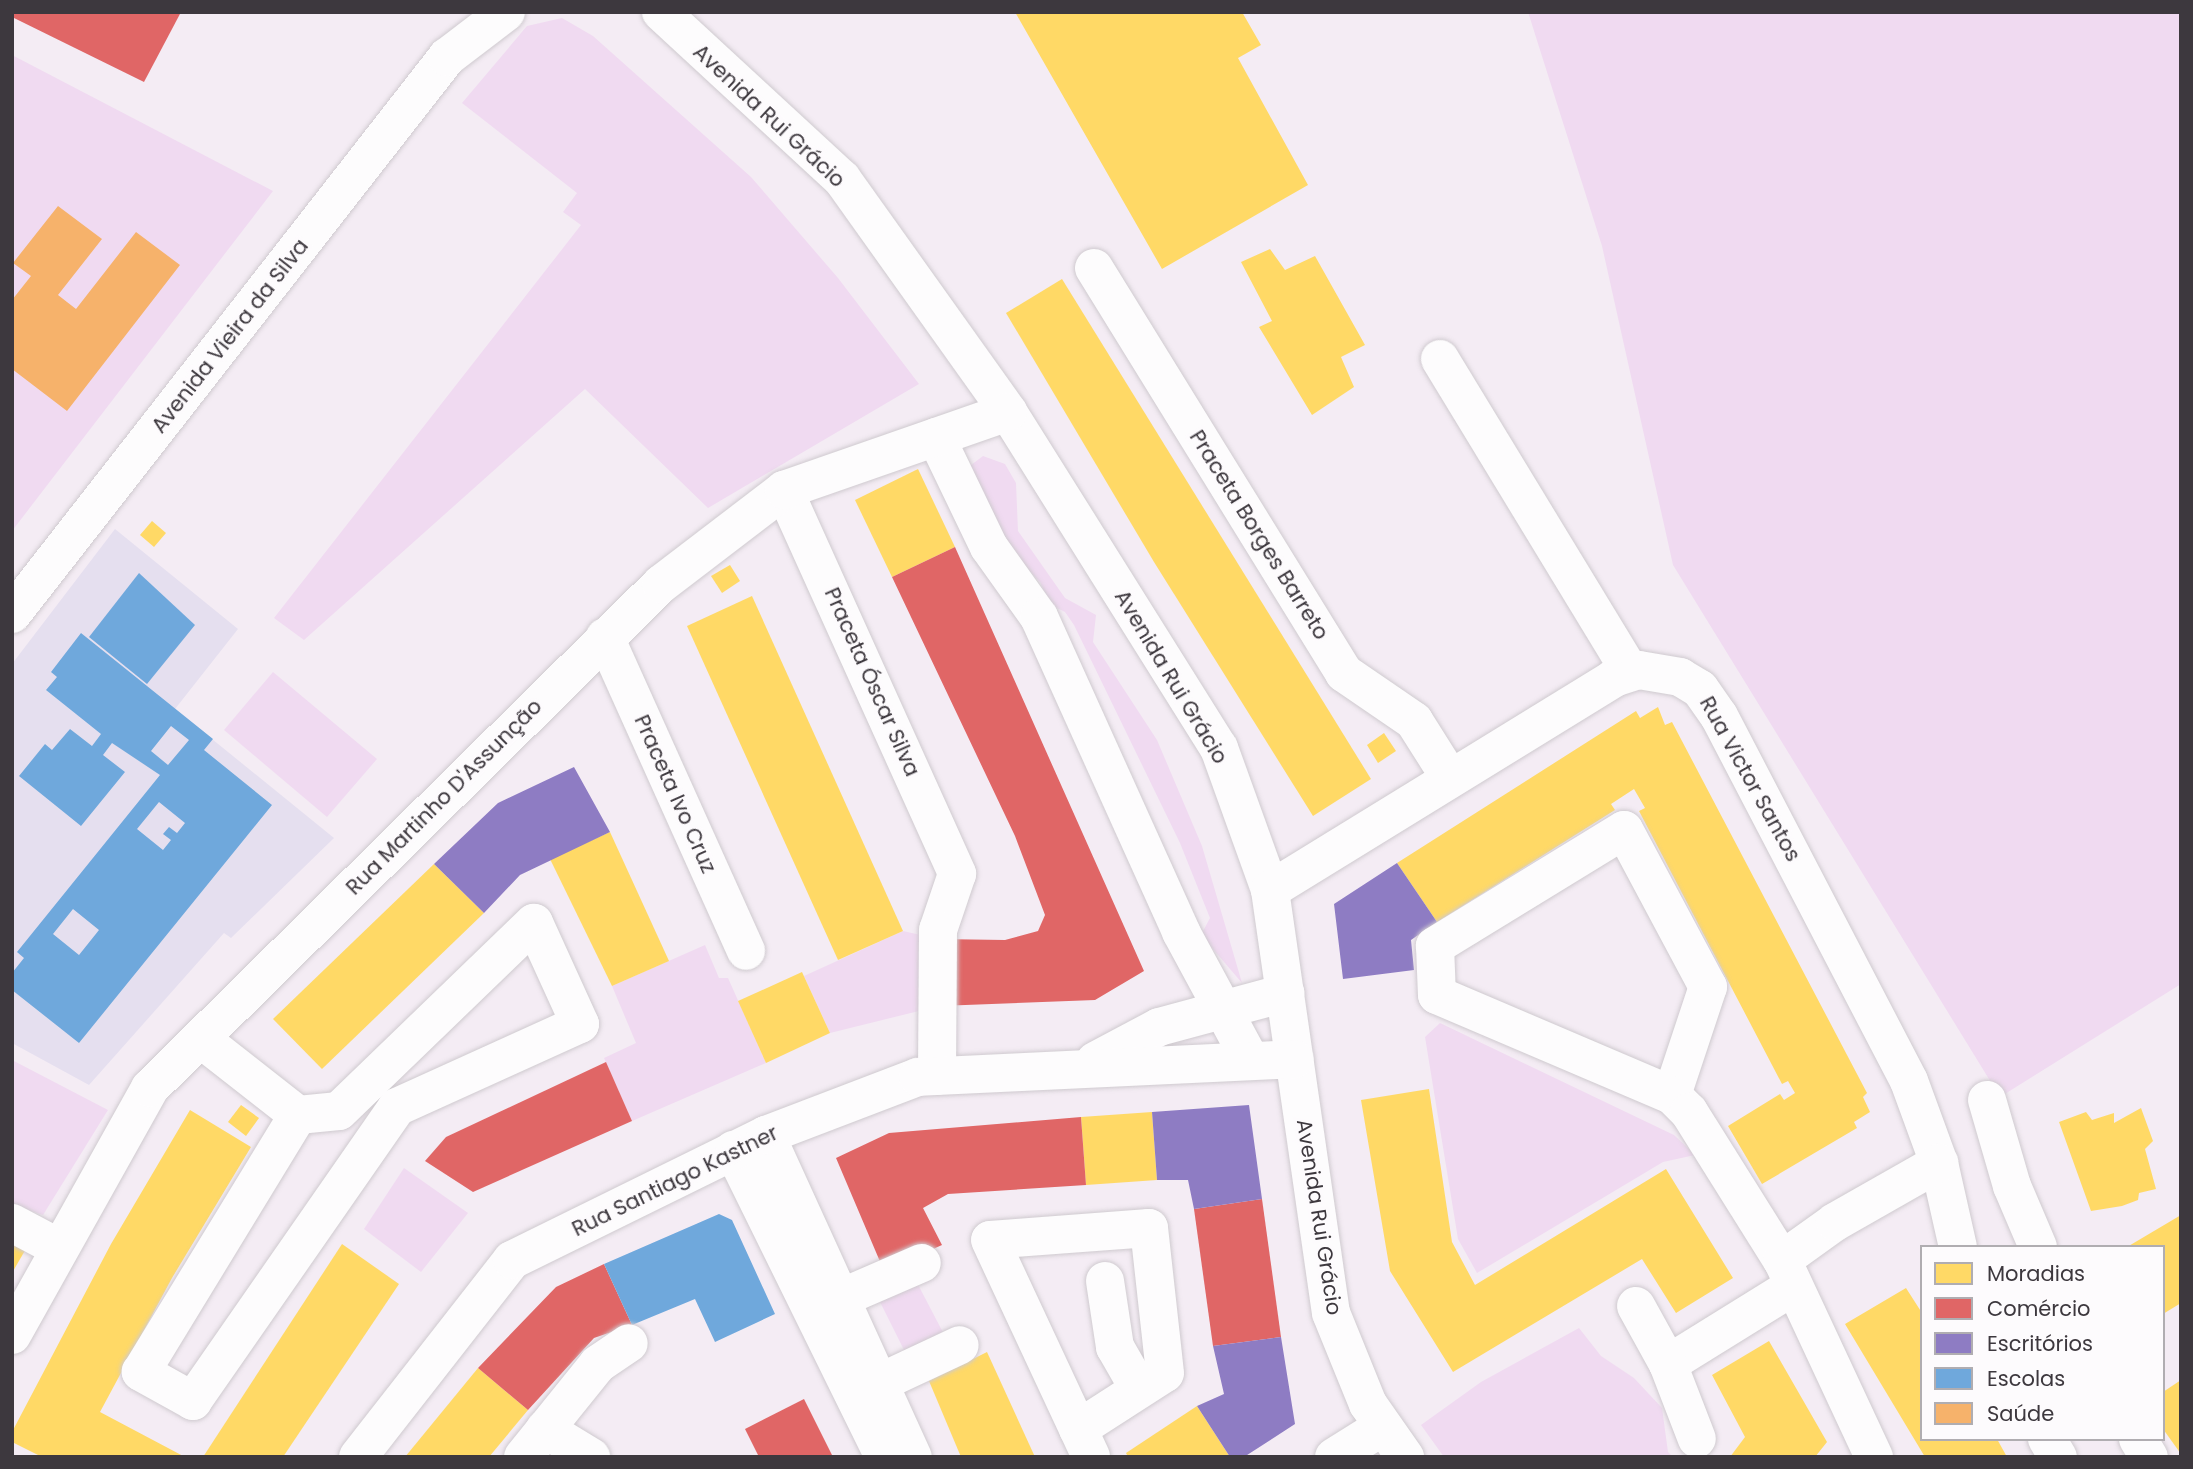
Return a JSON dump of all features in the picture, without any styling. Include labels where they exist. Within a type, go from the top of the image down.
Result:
[{"type":"street","name":"Avenida Vieira da Silva","points":[[447,57],[458,12]]},
{"type":"street","name":"Avenida Vieira da Silva","points":[[12,614],[447,57],[506,12]]},
{"type":"street","name":"Avenida Rui Grácio","points":[[635,12],[666,19],[842,179],[1008,412],[1219,748],[1270,890],[1331,1313],[1353,1374],[1382,1427],[1405,1457]]},
{"type":"street","name":"Praceta Borges Barreto","points":[[1094,268],[1344,673],[1414,721],[1450,778]]},
{"type":"street","points":[[1440,359],[1630,672]]},
{"type":"street","name":"Rua Martinho D'Assunção","points":[[12,1335],[150,1088],[661,584],[785,490],[1008,412]]},
{"type":"street","points":[[936,437],[989,547],[1039,617],[1127,818],[1249,1058]]},
{"type":"street","name":"Praceta Óscar Silva","points":[[785,490],[957,874],[938,930],[937,1076]]},
{"type":"street","name":"Praceta Ivo Cruz","points":[[606,637],[746,951]]},
{"type":"street","name":"Rua Victor Santos","points":[[1270,890],[1587,693],[1630,672],[1655,670],[1681,677],[1708,697],[1909,1081],[1939,1163],[1958,1245]]},
{"type":"street","points":[[1672,1095],[1707,987],[1625,830],[1435,946],[1437,995],[1672,1095],[1689,1112],[1788,1273],[1874,1457]]},
{"type":"street","points":[[201,1039],[298,1115],[339,1111],[534,923],[580,1024],[404,1101],[375,1137],[192,1401],[141,1372],[298,1115]]},
{"type":"street","name":"Rua Santiago Kastner","points":[[1084,1068],[1217,999],[1285,993]]},
{"type":"street","name":"Rua Santiago Kastner","points":[[358,1457],[512,1260],[750,1142],[918,1077],[1249,1058],[1295,1059]]},
{"type":"street","points":[[1987,1100],[2012,1186],[2037,1245]]},
{"type":"street","points":[[339,1111],[375,1137]]},
{"type":"street","points":[[750,1142],[841,1298],[913,1457]]},
{"type":"street","points":[[750,1142],[884,1457]]},
{"type":"street","points":[[1668,1364],[1788,1273],[1835,1222],[1939,1163]]},
{"type":"street","points":[[12,1223],[59,1248]]},
{"type":"street","points":[[1149,1228],[1165,1373],[1139,1389],[1084,1443],[990,1240],[1149,1228]]},
{"type":"street","points":[[841,1298],[922,1263]]},
{"type":"street","points":[[1105,1281],[1115,1347],[1139,1389]]},
{"type":"street","points":[[1636,1307],[1668,1364],[1697,1439]]},
{"type":"street","points":[[592,1457],[534,1443],[598,1364],[629,1343]]},
{"type":"street","points":[[879,1383],[960,1345]]},
{"type":"street","points":[[1334,1457],[1382,1427]]},
{"type":"street","points":[[2048,1441],[2057,1457]]},
{"type":"street","points":[[2139,1441],[2149,1457]]},
{"type":"shaded area","points":[[1528,12],[2181,12],[2181,984],[2000,1097],[1673,565],[1602,246]]},
{"type":"shaded area","points":[[562,18],[593,36],[751,177],[838,278],[919,384],[708,508],[585,389],[304,640],[274,618],[581,225],[563,212],[577,193],[462,103],[527,26]]},
{"type":"shaded area","points":[[12,55],[273,191],[12,531]]},
{"type":"shaded area","points":[[983,456],[1005,464],[1016,483],[1018,531],[1065,598],[1096,615],[1093,642],[1157,740],[1202,846],[1242,983],[1201,935],[1210,918],[1180,843],[1074,625],[1065,612],[1051,605],[1040,582],[1020,561],[963,471]]},
{"type":"shaded area","points":[[115,529],[238,629],[175,709],[334,838],[231,938],[224,933],[89,1085],[12,1043],[12,664]]},
{"type":"shaded area","points":[[273,672],[377,759],[327,817],[224,730]]},
{"type":"shaded area","points":[[903,931],[938,939],[939,1006],[830,1033],[804,976]]},
{"type":"shaded area","points":[[705,945],[719,978],[728,978],[766,1063],[632,1121],[604,1058],[636,1043],[612,986]]},
{"type":"shaded area","points":[[1440,1023],[1674,1135],[1695,1155],[1663,1162],[1477,1273],[1458,1239],[1425,1037]]},
{"type":"shaded area","points":[[12,1060],[108,1110],[43,1215],[12,1204]]},
{"type":"shaded area","points":[[404,1168],[468,1213],[421,1272],[364,1229]]},
{"type":"shaded area","points":[[913,1275],[948,1342],[910,1362],[875,1292]]},
{"type":"shaded area","points":[[1579,1328],[1601,1356],[1634,1378],[1662,1408],[1668,1452],[1673,1457],[1444,1457],[1421,1425],[1481,1382]]},
{"type":"building: Moradias","points":[[1015,12],[1242,12],[1261,45],[1238,58],[1308,185],[1162,269]]},
{"type":"building: Moradias","points":[[1270,249],[1285,270],[1315,256],[1365,345],[1341,357],[1354,387],[1312,415],[1259,327],[1272,321],[1241,262]]},
{"type":"building: Moradias","points":[[1062,279],[1371,779],[1313,816],[1154,562],[1006,313]]},
{"type":"building: Moradias","points":[[918,469],[955,547],[892,577],[855,500]]},
{"type":"building: Moradias","points":[[152,521],[166,533],[154,547],[140,535]]},
{"type":"building: Moradias","points":[[730,565],[740,581],[722,593],[711,576]]},
{"type":"building: Moradias","points":[[752,596],[903,931],[838,960],[687,626]]},
{"type":"building: Moradias","points":[[1658,707],[1665,725],[1672,722],[1867,1093],[1863,1097],[1870,1112],[1854,1122],[1857,1128],[1762,1184],[1728,1126],[1780,1094],[1784,1100],[1795,1093],[1788,1081],[1782,1084],[1639,811],[1645,808],[1634,789],[1611,804],[1615,810],[1437,922],[1397,863],[1636,711],[1640,718]]},
{"type":"building: Moradias","points":[[1384,733],[1396,751],[1378,763],[1367,745]]},
{"type":"building: Moradias","points":[[610,832],[669,961],[612,986],[550,859]]},
{"type":"building: Moradias","points":[[434,864],[484,913],[322,1069],[273,1019]]},
{"type":"building: Moradias","points":[[802,972],[830,1033],[766,1063],[738,1001]]},
{"type":"building: Moradias","points":[[1429,1089],[1452,1242],[1475,1285],[1666,1169],[1733,1278],[1676,1313],[1642,1259],[1453,1372],[1390,1271],[1361,1100]]},
{"type":"building: Moradias","points":[[241,1105],[259,1118],[246,1136],[228,1122]]},
{"type":"building: Moradias","points":[[2141,1108],[2153,1141],[2145,1149],[2156,1189],[2139,1193],[2138,1200],[2122,1206],[2091,1211],[2059,1122],[2086,1112],[2092,1120],[2114,1113],[2114,1123]]},
{"type":"building: Moradias","points":[[190,1110],[251,1147],[172,1278],[100,1412],[185,1457],[42,1457],[12,1442],[12,1432],[111,1244]]},
{"type":"building: Moradias","points":[[1152,1112],[1157,1180],[1086,1185],[1081,1117]]},
{"type":"building: Moradias","points":[[2181,1215],[2181,1303],[2165,1313],[2165,1245],[2130,1245]]},
{"type":"building: Moradias","points":[[12,1239],[27,1247],[12,1273]]},
{"type":"building: Moradias","points":[[342,1244],[399,1284],[283,1457],[203,1457]]},
{"type":"building: Moradias","points":[[1906,1288],[1920,1310],[1920,1441],[1998,1441],[2007,1457],[1925,1457],[1845,1324]]},
{"type":"building: Moradias","points":[[1769,1341],[1827,1442],[1815,1457],[1730,1457],[1745,1437],[1712,1375]]},
{"type":"building: Moradias","points":[[987,1352],[1035,1457],[961,1457],[929,1381]]},
{"type":"building: Moradias","points":[[478,1368],[528,1410],[489,1457],[405,1457]]},
{"type":"building: Moradias","points":[[2181,1380],[2181,1454],[2165,1432],[2165,1391]]},
{"type":"building: Moradias","points":[[1197,1406],[1230,1457],[1128,1457],[1126,1453]]},
{"type":"building: Comércio","points":[[12,12],[181,12],[144,82],[12,17]]},
{"type":"building: Comércio","points":[[955,547],[1144,971],[1095,1000],[939,1006],[938,939],[1005,940],[1038,931],[1045,915],[1015,836],[892,577]]},
{"type":"building: Comércio","points":[[606,1062],[632,1121],[473,1192],[425,1161],[446,1137]]},
{"type":"building: Comércio","points":[[1081,1117],[1086,1185],[948,1194],[923,1208],[942,1245],[884,1271],[836,1158],[889,1133]]},
{"type":"building: Comércio","points":[[1262,1199],[1281,1337],[1213,1346],[1194,1209]]},
{"type":"building: Comércio","points":[[604,1264],[632,1325],[594,1338],[528,1410],[478,1368],[556,1287]]},
{"type":"building: Comércio","points":[[804,1399],[833,1457],[759,1457],[745,1429]]},
{"type":"building: Escritórios","points":[[574,767],[610,832],[520,875],[484,913],[434,864],[498,803]]},
{"type":"building: Escritórios","points":[[1397,863],[1437,922],[1411,940],[1414,970],[1343,979],[1334,904]]},
{"type":"building: Escritórios","points":[[1249,1105],[1262,1199],[1194,1209],[1188,1180],[1157,1180],[1152,1112]]},
{"type":"building: Escritórios","points":[[1281,1337],[1295,1424],[1244,1457],[1230,1457],[1197,1406],[1224,1394],[1213,1346]]},
{"type":"building: Escolas","points":[[139,573],[195,625],[147,684],[89,637]]},
{"type":"building: Escolas","points":[[81,633],[213,739],[204,750],[272,805],[79,1043],[12,990],[12,973],[24,958],[17,952],[160,775],[112,743],[103,755],[125,772],[81,826],[19,776],[45,744],[52,750],[70,729],[92,746],[101,734],[46,690],[57,677],[51,672]],"holes":[[[171,726],[189,740],[168,765],[151,751]],[[159,802],[185,823],[177,833],[169,827],[163,834],[171,840],[163,850],[137,829]],[[73,909],[99,930],[79,955],[53,934]]]},
{"type":"building: Escolas","points":[[719,1214],[732,1220],[775,1314],[715,1342],[695,1299],[632,1325],[604,1264]]},
{"type":"building: Saúde","points":[[58,206],[102,239],[58,295],[76,309],[136,232],[180,265],[67,411],[12,369],[12,300],[31,276],[13,263]]}]
